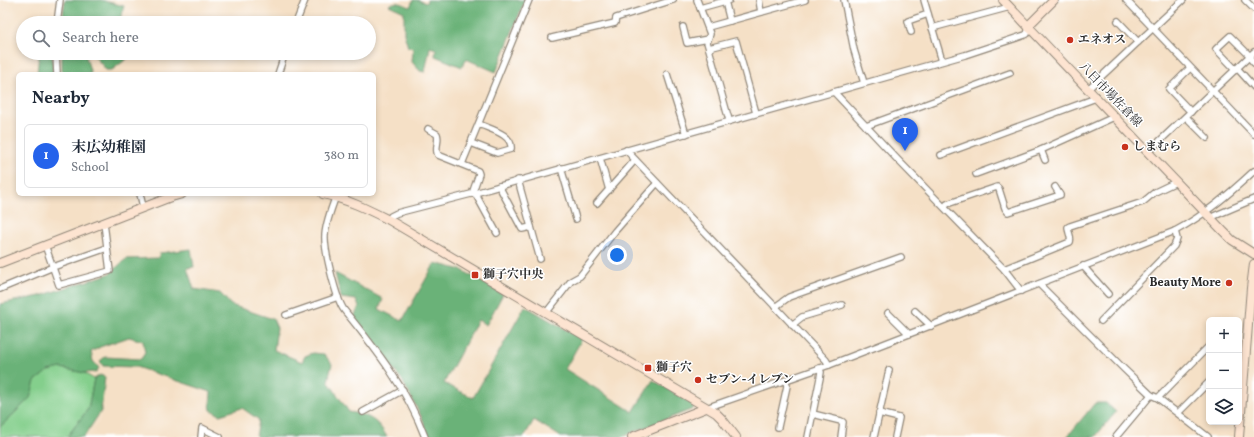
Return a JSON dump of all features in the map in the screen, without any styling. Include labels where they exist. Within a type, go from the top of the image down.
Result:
[{"type":"street","points":[[58,16],[60,0]]},
{"type":"street","points":[[299,16],[305,0]]},
{"type":"street","points":[[462,164],[529,0]]},
{"type":"street","points":[[552,38],[615,23],[616,18],[673,0]]},
{"type":"street","points":[[698,0],[710,34],[707,42],[729,120]]},
{"type":"street","points":[[759,0],[761,12]]},
{"type":"street","points":[[708,28],[805,0]]},
{"type":"street","points":[[844,0],[854,50],[864,83]]},
{"type":"street","points":[[924,0],[942,61]]},
{"type":"street","name":"八日市場佐倉線","points":[[1003,0],[1204,212],[1232,240],[1254,254]]},
{"type":"street","points":[[389,220],[391,216],[397,213],[473,194],[518,180],[686,134],[729,120],[942,61],[1025,35],[1030,28],[1031,23],[1054,0]]},
{"type":"street","points":[[1126,0],[1254,134]]},
{"type":"street","points":[[1088,89],[1183,0]]},
{"type":"street","points":[[1245,0],[1253,7]]},
{"type":"street","points":[[700,8],[727,1],[730,21]]},
{"type":"street","points":[[932,28],[1010,7]]},
{"type":"street","points":[[911,32],[908,21],[928,14]]},
{"type":"street","points":[[1118,21],[1138,42]]},
{"type":"street","points":[[683,27],[687,43],[708,39]]},
{"type":"street","points":[[1254,63],[1251,55],[1230,36],[1216,49],[1254,87]]},
{"type":"street","points":[[709,48],[736,41],[756,113]]},
{"type":"street","points":[[1148,152],[1251,55]]},
{"type":"street","points":[[56,60],[57,72]]},
{"type":"street","points":[[279,72],[283,60]]},
{"type":"street","points":[[1190,68],[1170,89],[1191,112]]},
{"type":"street","points":[[866,126],[1010,73]]},
{"type":"street","points":[[667,74],[686,134]]},
{"type":"street","points":[[834,92],[1004,268],[1021,291]]},
{"type":"street","points":[[941,155],[1096,98]]},
{"type":"street","points":[[1186,116],[1207,138]]},
{"type":"street","points":[[976,174],[1041,150],[1114,117]]},
{"type":"street","points":[[471,143],[497,153],[511,149],[511,144],[504,135],[479,124]]},
{"type":"street","points":[[428,129],[437,134],[436,150],[438,155],[479,172],[473,194],[497,233]]},
{"type":"street","points":[[626,150],[826,360],[829,365]]},
{"type":"street","points":[[1041,150],[1045,160]]},
{"type":"street","points":[[600,158],[608,190]]},
{"type":"street","points":[[597,203],[635,160]]},
{"type":"street","points":[[561,168],[576,219]]},
{"type":"street","points":[[632,437],[706,408],[829,365],[1175,231],[1198,218],[1204,212],[1223,200],[1254,171]]},
{"type":"street","points":[[518,180],[540,258]]},
{"type":"street","points":[[1004,268],[1070,242],[1071,239],[1068,227],[1143,202],[1155,192],[1176,182]]},
{"type":"street","points":[[546,313],[571,281],[580,276],[615,231],[657,183]]},
{"type":"street","points":[[499,186],[522,229],[531,227]]},
{"type":"street","points":[[945,207],[954,202],[997,187],[1008,212],[1060,195],[1055,188]]},
{"type":"street","points":[[140,196],[143,208]]},
{"type":"street","points":[[0,263],[176,196]]},
{"type":"street","points":[[425,437],[420,422],[403,390],[378,353],[341,307],[329,262],[325,236],[328,220],[336,196],[361,206],[389,220],[706,408],[722,419],[736,437]]},
{"type":"street","points":[[1214,216],[1254,199]]},
{"type":"street","points":[[45,245],[59,285],[110,271],[104,223]]},
{"type":"street","points":[[1101,321],[1174,246],[1177,239],[1175,231]]},
{"type":"street","points":[[0,289],[53,267],[107,248]]},
{"type":"street","points":[[775,307],[789,297],[900,257]]},
{"type":"street","points":[[1242,364],[1243,339],[1252,289],[1254,264]]},
{"type":"street","points":[[1083,266],[1108,294]]},
{"type":"street","points":[[1039,284],[1151,395],[1158,398],[1208,437]]},
{"type":"street","points":[[286,315],[338,297]]},
{"type":"street","points":[[792,325],[802,317],[842,305]]},
{"type":"street","points":[[915,311],[931,326]]},
{"type":"street","points":[[888,313],[909,334]]},
{"type":"street","points":[[1158,398],[1206,349]]},
{"type":"street","points":[[808,437],[821,372],[819,368]]},
{"type":"street","points":[[874,437],[889,370]]},
{"type":"street","points":[[778,427],[787,386],[786,381]]},
{"type":"street","points":[[1178,413],[1206,385]]},
{"type":"street","points":[[1239,437],[1241,389]]},
{"type":"street","points":[[363,412],[403,390]]},
{"type":"street","points":[[1116,437],[1151,395]]},
{"type":"street","points":[[879,413],[899,418],[895,437]]},
{"type":"street","points":[[813,414],[843,422],[841,437]]},
{"type":"street","points":[[201,437],[202,428],[220,437]]},
{"type":"green space","points":[[65,0],[101,0],[124,6],[121,16],[63,16]]},
{"type":"green space","points":[[413,0],[426,3],[427,0],[525,0],[496,72],[466,59],[462,67],[435,56],[436,49],[430,47],[425,72],[420,71],[412,62],[413,48],[408,47],[404,34],[404,12],[389,5],[397,3],[410,7]]},
{"type":"green space","points":[[38,60],[52,60],[53,72],[37,72]]},
{"type":"green space","points":[[62,60],[87,60],[90,72],[62,72]]},
{"type":"green space","points":[[98,60],[125,60],[112,70],[106,70]]},
{"type":"green space","points":[[191,249],[194,267],[187,268],[194,289],[220,293],[231,305],[273,319],[277,328],[274,350],[302,362],[305,356],[313,353],[324,354],[332,364],[328,381],[349,412],[367,416],[380,426],[387,437],[256,437],[259,420],[242,408],[220,415],[211,410],[211,392],[136,367],[103,366],[100,361],[105,357],[141,359],[145,353],[143,341],[129,337],[100,347],[91,352],[93,361],[99,368],[96,372],[84,373],[61,368],[48,371],[35,381],[30,398],[0,427],[0,304],[40,296],[109,274],[126,259],[158,258],[160,253]]},
{"type":"green space","points":[[435,263],[462,270],[503,294],[486,325],[478,320],[444,383],[473,398],[525,306],[582,339],[565,369],[633,412],[653,380],[694,405],[693,409],[621,437],[561,437],[534,420],[524,437],[429,437],[423,420],[402,380],[353,319],[359,307],[356,300],[341,298],[335,273],[383,299],[379,309],[402,321]]},
{"type":"green space","points":[[61,368],[84,373],[94,379],[88,409],[67,437],[0,437],[0,427],[30,398],[35,381],[48,371]]},
{"type":"green space","points":[[100,375],[105,377],[101,411],[84,437],[67,437],[88,409],[94,379]]},
{"type":"green space","points":[[1095,403],[1106,403],[1116,412],[1095,437],[1067,437]]},
{"type":"place","name":"エネオス","points":[[1070,40]]},
{"type":"place","name":"しまむら","points":[[1125,147]]},
{"type":"place","name":"末広幼稚園","points":[[905,151]]},
{"type":"place","name":"獅子穴中央","points":[[475,275]]},
{"type":"place","name":"Beauty More","points":[[1229,283]]},
{"type":"place","name":"獅子穴","points":[[648,368]]},
{"type":"place","name":"セブン-イレブン","points":[[698,380]]}]
